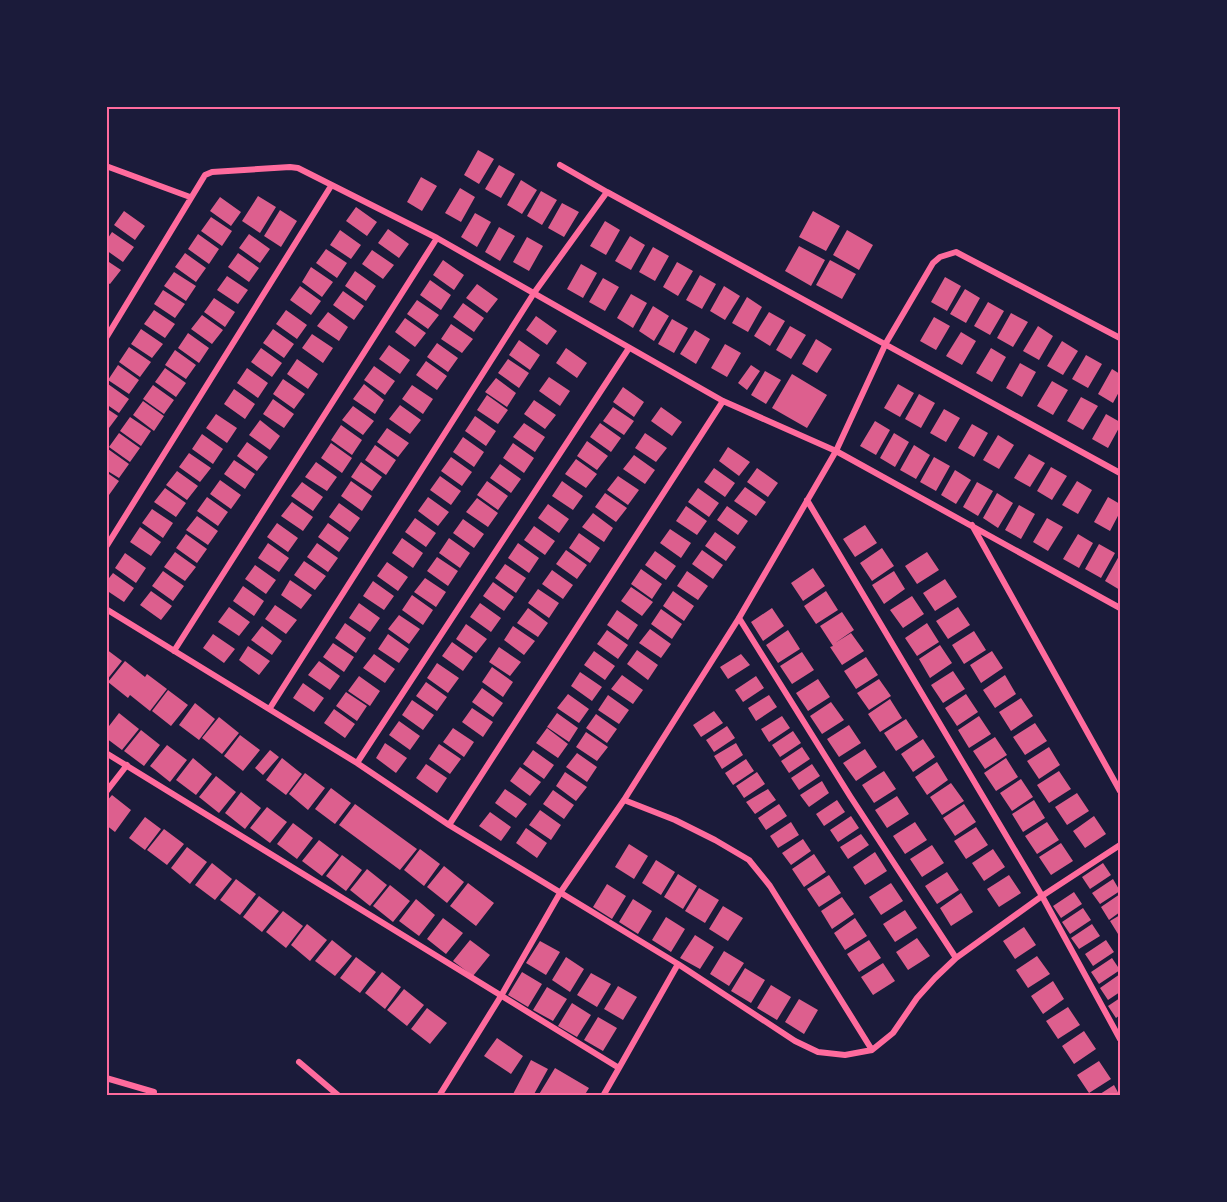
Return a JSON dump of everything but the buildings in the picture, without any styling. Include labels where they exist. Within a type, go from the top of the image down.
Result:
[{"type":"street","points":[[560,165],[1120,473]]},
{"type":"street","points":[[106,166],[190,197]]},
{"type":"street","points":[[106,338],[205,175],[212,172],[294,167],[438,238],[723,401],[836,451],[1120,609]]},
{"type":"street","points":[[106,547],[331,186]]},
{"type":"street","points":[[270,708],[534,293],[607,192]]},
{"type":"street","points":[[174,651],[438,238]]},
{"type":"street","points":[[440,1095],[501,996],[560,892],[624,800],[739,618],[836,451],[886,343],[933,262],[946,254],[956,252],[971,258],[1120,338]]},
{"type":"street","points":[[357,763],[629,348]]},
{"type":"street","points":[[449,825],[723,401]]},
{"type":"street","points":[[807,500],[1042,896],[1120,1039]]},
{"type":"street","points":[[971,525],[1120,790]]},
{"type":"street","points":[[106,609],[270,708],[449,825],[678,964],[795,1041],[818,1052],[845,1055],[872,1050],[894,1034],[917,998],[956,958],[1042,896],[1120,845]]},
{"type":"street","points":[[739,618],[850,796],[956,958]]},
{"type":"street","points":[[106,753],[618,1068]]},
{"type":"street","points":[[106,792],[127,765]]},
{"type":"street","points":[[624,800],[675,820],[749,860],[770,886],[872,1050]]},
{"type":"street","points":[[603,1095],[678,964]]},
{"type":"street","points":[[299,1062],[339,1095]]},
{"type":"street","points":[[106,1078],[154,1092]]}]
